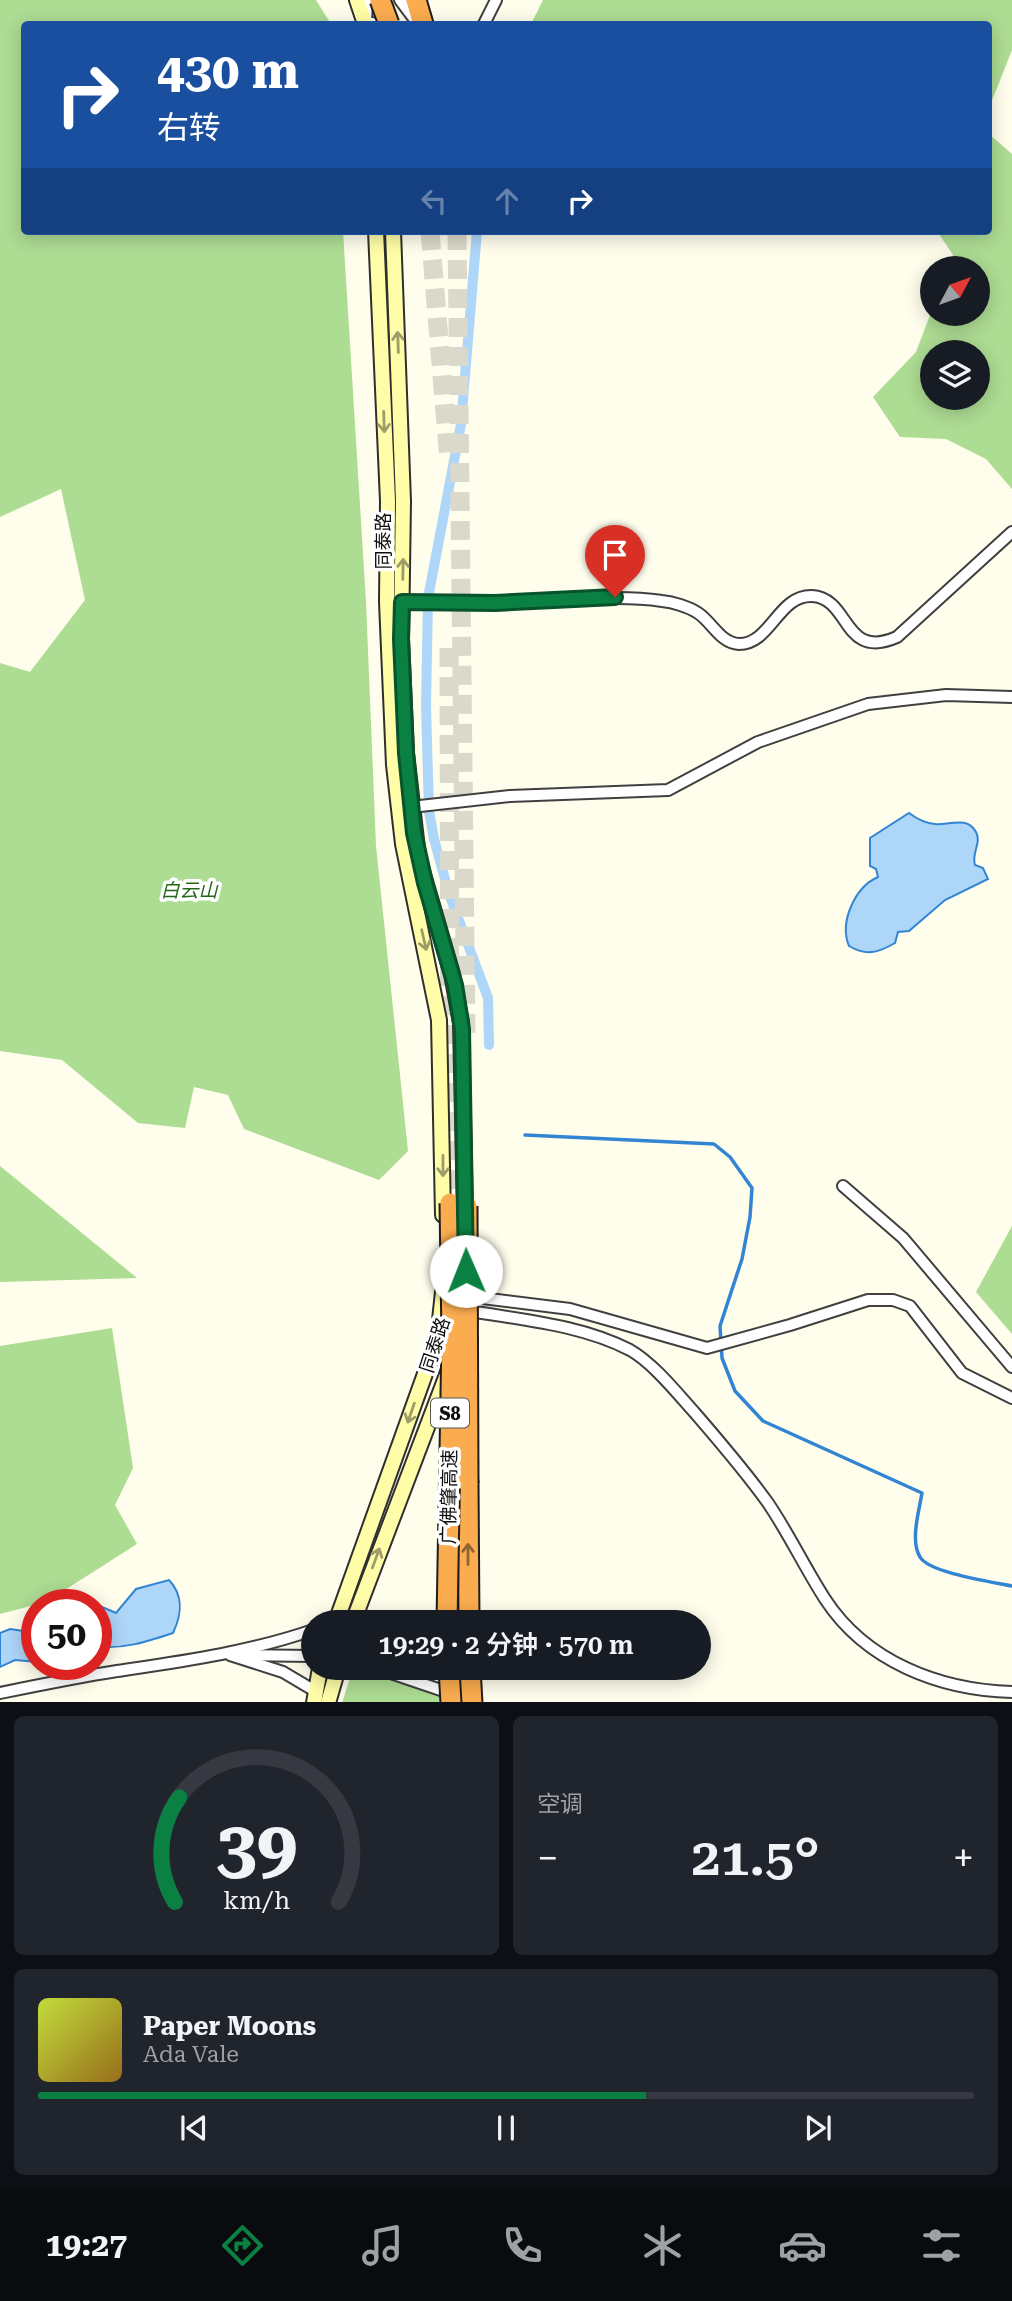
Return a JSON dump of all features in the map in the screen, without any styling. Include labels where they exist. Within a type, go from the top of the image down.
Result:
[{"type":"highway","points":[[382,0],[386,21]]},
{"type":"highway","points":[[416,0],[420,21]]},
{"type":"highway","name":"广佛肇高速","points":[[447,1610],[452,1338],[459,1204],[469,1610]]},
{"type":"highway","points":[[450,1680],[451,1702]]},
{"type":"highway","points":[[472,1680],[475,1702]]},
{"type":"main road","points":[[357,0],[367,21]]},
{"type":"main road","name":"同泰路","points":[[340,1610],[430,1357],[439,1328],[443,1296],[439,1020],[401,831],[394,765],[388,613],[388,501],[376,235]]},
{"type":"main road","name":"同泰路","points":[[358,1610],[459,1343],[466,1303],[462,1029],[455,985],[418,857],[411,807],[401,639],[403,501],[393,235]]},
{"type":"main road","points":[[328,1702],[335,1680]]},
{"type":"street","points":[[366,0],[368,21]]},
{"type":"street","points":[[400,0],[418,21]]},
{"type":"street","points":[[486,21],[496,0]]},
{"type":"street","points":[[402,602],[495,603],[615,597],[666,601],[698,613],[719,635],[738,644],[756,640],[787,606],[805,596],[815,596],[826,600],[854,634],[867,643],[883,643],[897,637],[1012,532]]},
{"type":"street","points":[[411,807],[510,796],[668,790],[758,742],[868,704],[946,695],[1012,697]]},
{"type":"street","points":[[843,1186],[919,1255],[1012,1367]]},
{"type":"street","points":[[466,1303],[570,1309],[707,1348],[868,1300],[893,1300],[910,1306],[962,1373],[1012,1398]]},
{"type":"street","points":[[466,1303],[570,1328],[631,1351],[670,1384],[767,1502],[826,1601],[862,1642],[901,1667],[943,1683],[980,1691],[1012,1692]]},
{"type":"street","points":[[0,1693],[113,1671],[228,1654],[301,1634]]},
{"type":"street","points":[[228,1654],[301,1656]]},
{"type":"street","points":[[228,1654],[283,1672],[315,1697]]},
{"type":"street","points":[[410,1680],[472,1702]]},
{"type":"green space","name":"白云山","points":[[0,0],[316,0],[329,21],[21,21],[21,235],[343,235],[366,602],[376,846],[408,1151],[379,1180],[244,1129],[228,1095],[194,1087],[185,1128],[138,1123],[62,1060],[0,1051],[0,663],[30,672],[85,600],[61,489],[0,517]]},
{"type":"green space","points":[[543,0],[1012,0],[1012,50],[992,100],[992,21],[532,21]]},
{"type":"green space","points":[[992,137],[1012,154],[1012,489],[986,459],[946,439],[900,437],[873,397],[916,352],[920,341],[920,410],[990,410],[990,340],[921,340],[926,326],[990,326],[990,256],[953,256],[940,235],[992,235]]},
{"type":"green space","points":[[0,1166],[137,1278],[0,1282]]},
{"type":"green space","points":[[1012,1226],[1012,1334],[976,1292]]},
{"type":"green space","points":[[112,1328],[133,1468],[115,1505],[137,1544],[66,1589],[21,1589],[21,1609],[0,1614],[0,1346]]},
{"type":"green space","points":[[349,1680],[409,1680],[444,1691],[445,1702],[342,1702]]},
{"type":"water","points":[[909,813],[927,823],[957,822],[972,827],[978,836],[975,865],[983,868],[988,879],[945,900],[909,931],[898,932],[895,943],[872,952],[855,949],[849,946],[846,937],[851,906],[862,889],[878,877],[876,869],[870,866],[870,838]]},
{"type":"water","points":[[169,1580],[177,1592],[180,1605],[173,1633],[144,1642],[112,1647],[112,1611],[116,1613],[136,1589]]},
{"type":"water","points":[[10,1629],[21,1631],[21,1661],[15,1660],[0,1667],[0,1633]]},
{"type":"waterway","points":[[477,235],[461,424],[428,598],[426,706],[429,811],[434,839],[449,894],[488,998],[489,1045]]},
{"type":"waterway","points":[[525,1135],[714,1144],[730,1157],[752,1188],[742,1259],[720,1326],[722,1358],[735,1391],[763,1421],[922,1493],[916,1543],[920,1557],[926,1563],[962,1576],[1012,1586]]},
{"type":"tunnel","points":[[430,235],[449,460]]},
{"type":"tunnel","points":[[457,235],[466,1037]]},
{"type":"tunnel","points":[[449,648],[450,1203]]},
{"type":"route","points":[[466,1271],[464,1047],[455,985],[425,883],[414,833],[406,753],[402,602],[495,603],[615,597]]}]
